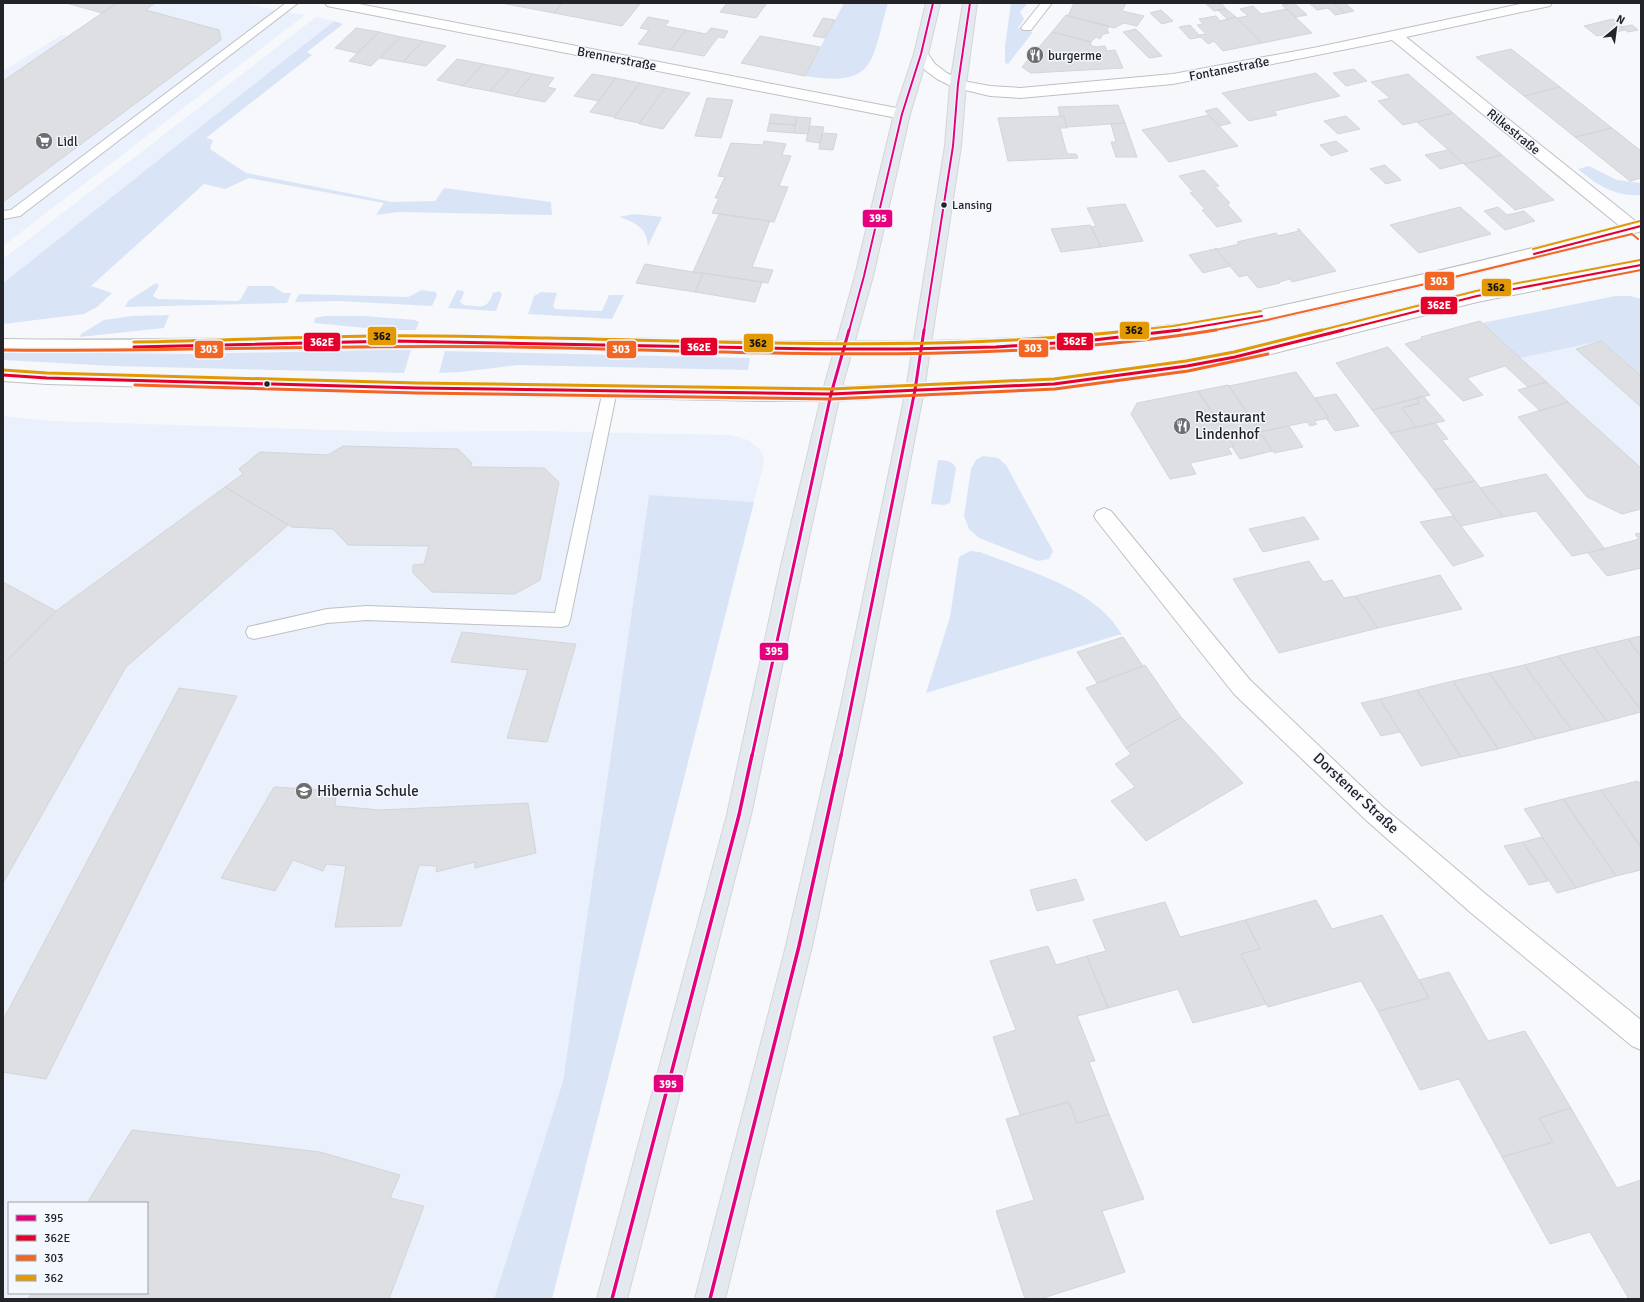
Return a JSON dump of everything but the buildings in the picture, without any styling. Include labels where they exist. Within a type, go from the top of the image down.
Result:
[{"type":"main road","points":[[612,1299],[739,815],[791,570],[831,394],[842,350],[864,276],[902,114],[921,54],[933,3]]},
{"type":"main road","points":[[710,1299],[799,946],[852,705],[885,533],[915,390],[953,146],[958,84],[970,3]]},
{"type":"street","name":"Brennerstraße","points":[[332,3],[902,114]]},
{"type":"street","name":"Fontanestraße","points":[[921,54],[930,67],[942,76],[958,84],[990,91],[1020,92],[1174,79],[1395,35],[1545,3]]},
{"type":"street","name":"Rilkestraße","points":[[1395,35],[1638,230]]},
{"type":"street","points":[[3,345],[163,347],[375,341],[842,350],[994,346],[1105,338],[1235,322],[1404,285],[1638,230]]},
{"type":"street","points":[[3,375],[47,378],[417,388],[831,394],[1054,384],[1187,366],[1250,353],[1477,296],[1641,265]]},
{"type":"street","name":"Dorstener Straße","points":[[1104,516],[1242,687],[1376,814],[1479,904],[1641,1037]]},
{"type":"lane","points":[[3,216],[15,213],[293,3]]},
{"type":"lane","points":[[1027,28],[1047,3]]},
{"type":"lane","points":[[254,632],[327,616],[367,613],[562,620],[610,390]]},
{"type":"shaded area","points":[[117,3],[239,3],[305,15],[3,246],[3,71],[62,35],[67,36]]},
{"type":"shaded area","points":[[844,3],[888,3],[873,55],[867,66],[858,73],[846,78],[829,79],[805,76]]},
{"type":"shaded area","points":[[1011,3],[1028,3],[1020,12],[1024,19],[1018,28],[1033,32],[1008,64],[1005,63],[1005,46]]},
{"type":"shaded area","points":[[316,17],[334,21],[3,283],[3,259]]},
{"type":"shaded area","points":[[334,21],[343,24],[307,52],[312,55],[206,138],[213,140],[210,149],[246,173],[392,202],[435,201],[444,188],[551,202],[552,215],[399,212],[376,215],[384,203],[249,178],[225,189],[204,184],[91,286],[112,293],[97,307],[84,314],[3,324],[3,283]]},
{"type":"shaded area","points":[[1589,166],[1617,180],[1641,183],[1641,195],[1623,194],[1599,185],[1578,169]]},
{"type":"shaded area","points":[[634,214],[662,217],[648,246],[643,230],[630,221],[619,217]]},
{"type":"shaded area","points":[[156,283],[159,285],[153,296],[158,299],[238,301],[241,299],[248,286],[273,286],[283,293],[291,293],[287,303],[125,307],[128,301]]},
{"type":"shaded area","points":[[422,290],[436,292],[437,295],[432,306],[338,301],[295,302],[299,294],[408,297]]},
{"type":"shaded area","points":[[457,290],[463,291],[464,293],[460,302],[464,305],[474,306],[482,306],[488,303],[493,293],[499,291],[502,294],[496,311],[448,308]]},
{"type":"shaded area","points":[[541,292],[557,293],[553,306],[555,309],[602,311],[609,295],[624,295],[612,319],[528,314],[534,296]]},
{"type":"shaded area","points":[[1615,296],[1631,296],[1641,299],[1641,376],[1601,341],[1520,358],[1482,323]]},
{"type":"shaded area","points":[[169,315],[164,328],[80,337],[81,334],[104,320],[132,316]]},
{"type":"shaded area","points":[[325,316],[364,316],[415,320],[419,322],[416,330],[387,330],[314,323],[315,318]]},
{"type":"shaded area","points":[[1601,341],[1641,376],[1641,468],[1520,358]]},
{"type":"shaded area","points":[[411,350],[404,373],[114,366],[3,360],[3,352],[192,354]]},
{"type":"shaded area","points":[[445,351],[750,358],[748,370],[517,365],[461,372],[439,373]]},
{"type":"shaded area","name":"Hibernia Schule","points":[[3,416],[50,421],[393,432],[531,431],[731,435],[748,440],[760,449],[764,463],[754,502],[649,496],[563,1081],[494,1299],[3,1299]]},
{"type":"shaded area","points":[[983,456],[998,458],[1006,465],[1053,551],[1049,559],[1038,561],[979,538],[969,529],[964,516],[971,469],[976,460]]},
{"type":"shaded area","points":[[938,460],[951,462],[956,468],[950,503],[944,505],[931,504]]},
{"type":"shaded area","points":[[649,495],[754,502],[552,1299],[494,1299],[563,1081]]},
{"type":"shaded area","points":[[970,551],[980,552],[1039,574],[1078,593],[1095,605],[1110,619],[1122,635],[926,693],[950,617],[959,557]]},
{"type":"transit line","name":"395","points":[[612,1299],[739,815],[791,570],[831,394],[864,276],[902,114],[921,54],[933,3]]},
{"type":"transit line","name":"395","points":[[710,1299],[799,946],[852,705],[915,390],[953,146],[958,84],[970,3]]},
{"type":"transit line","name":"362","points":[[1533,249],[1640,221]]},
{"type":"transit line","name":"362E","points":[[1534,254],[1641,226]]},
{"type":"transit line","name":"303","points":[[3,350],[129,351],[380,347],[506,347],[844,353],[1013,350],[1097,344],[1181,335],[1246,325],[1457,277],[1632,234],[1638,239]]},
{"type":"transit line","name":"362","points":[[3,370],[47,373],[417,383],[766,389],[831,389],[1054,379],[1186,361],[1234,352],[1476,291],[1640,260]]},
{"type":"transit line","name":"362E","points":[[3,375],[47,378],[417,388],[766,394],[831,394],[1054,384],[1187,366],[1235,357],[1477,296],[1641,265]]},
{"type":"transit line","name":"303","points":[[1543,289],[1641,270]]},
{"type":"transit line","name":"362","points":[[134,342],[394,336],[816,344],[995,342],[1084,336],[1173,326],[1261,311]]},
{"type":"transit line","name":"362E","points":[[134,347],[394,341],[817,349],[996,347],[1085,341],[1174,331],[1262,316]]},
{"type":"transit line","name":"303","points":[[135,385],[417,393],[831,399],[1055,389],[1188,371],[1268,354]]},
{"type":"place","name":"burgerme","points":[[1035,55]]},
{"type":"place","name":"Lidl","points":[[44,141]]},
{"type":"place","name":"Lansing","points":[[944,205]]},
{"type":"place","name":"Restaurant Lindenhof","points":[[1182,426]]},
{"type":"place","name":"Hibernia Schule","points":[[304,791]]}]
